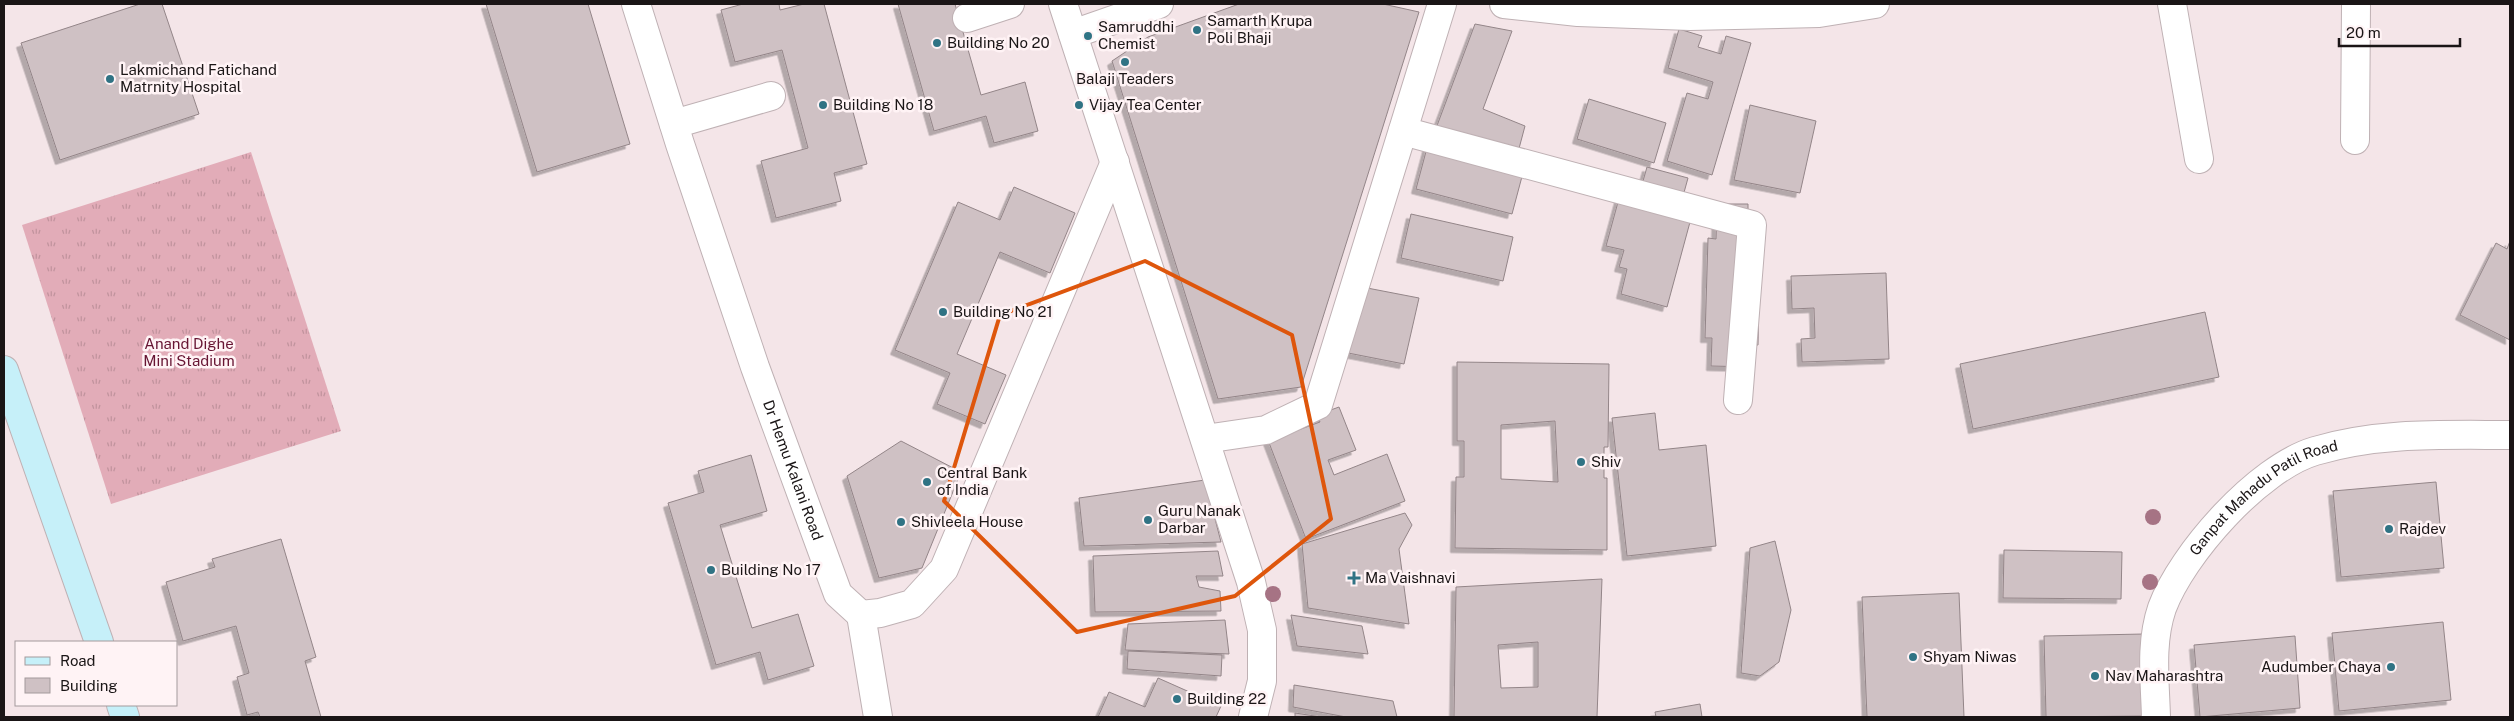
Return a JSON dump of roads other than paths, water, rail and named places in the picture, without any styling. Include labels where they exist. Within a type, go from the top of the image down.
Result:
[{"type":"street","name":"Dr Hemu Kalani Road","points":[[636,4],[755,368],[838,594],[861,615]]},
{"type":"street","points":[[967,18],[1010,4]]},
{"type":"street","points":[[1063,4],[1252,582],[1262,630],[1262,681],[1253,717]]},
{"type":"street","points":[[1073,34],[1159,4]]},
{"type":"street","points":[[1206,439],[1266,430],[1318,406],[1442,4]]},
{"type":"street","points":[[1504,4],[1578,12],[1690,16],[1818,13],[1875,4]]},
{"type":"street","points":[[2172,4],[2199,159]]},
{"type":"street","points":[[2355,140],[2356,4]]},
{"type":"street","points":[[674,124],[771,96]]},
{"type":"street","points":[[1403,130],[1752,225],[1738,400]]},
{"type":"street","points":[[878,717],[861,615],[880,613],[912,604],[944,568],[1115,162]]},
{"type":"street","points":[[4,370],[99,641]]},
{"type":"street","name":"Ganpat Mahadu Patil Road","points":[[2156,717],[2154,642],[2162,608],[2177,576],[2201,544],[2240,499],[2276,471],[2312,452],[2354,441],[2393,435],[2510,435]]},
{"type":"place","name":"Samarth Krupa Poli Bhaji","points":[[1197,30]]},
{"type":"place","name":"Samruddhi Chemist","points":[[1088,36]]},
{"type":"place","name":"Building No 20","points":[[937,43]]},
{"type":"place","name":"Balaji Teaders","points":[[1125,62]]},
{"type":"place","name":"Lakmichand Fatichand Matrnity Hospital","points":[[110,79]]},
{"type":"place","name":"Building No 18","points":[[823,105]]},
{"type":"place","name":"Vijay Tea Center","points":[[1079,105]]},
{"type":"place","name":"Building No 21","points":[[943,312]]},
{"type":"place","name":"Shiv","points":[[1581,462]]},
{"type":"place","name":"Central Bank of India","points":[[927,482]]},
{"type":"place","name":"Guru Nanak Darbar","points":[[1148,520]]},
{"type":"place","name":"Shivleela House","points":[[901,522]]},
{"type":"place","name":"Rajdev","points":[[2389,529]]},
{"type":"place","name":"Building No 17","points":[[711,570]]},
{"type":"place","name":"Ma Vaishnavi","points":[[1354,578]]},
{"type":"place","name":"Shyam Niwas","points":[[1913,657]]},
{"type":"place","name":"Audumber Chaya","points":[[2391,667]]},
{"type":"place","name":"Nav Maharashtra","points":[[2095,676]]},
{"type":"place","name":"Building 22","points":[[1177,699]]},
{"type":"park label","name":"Anand Dighe Mini Stadium","points":[[189,352]]}]
